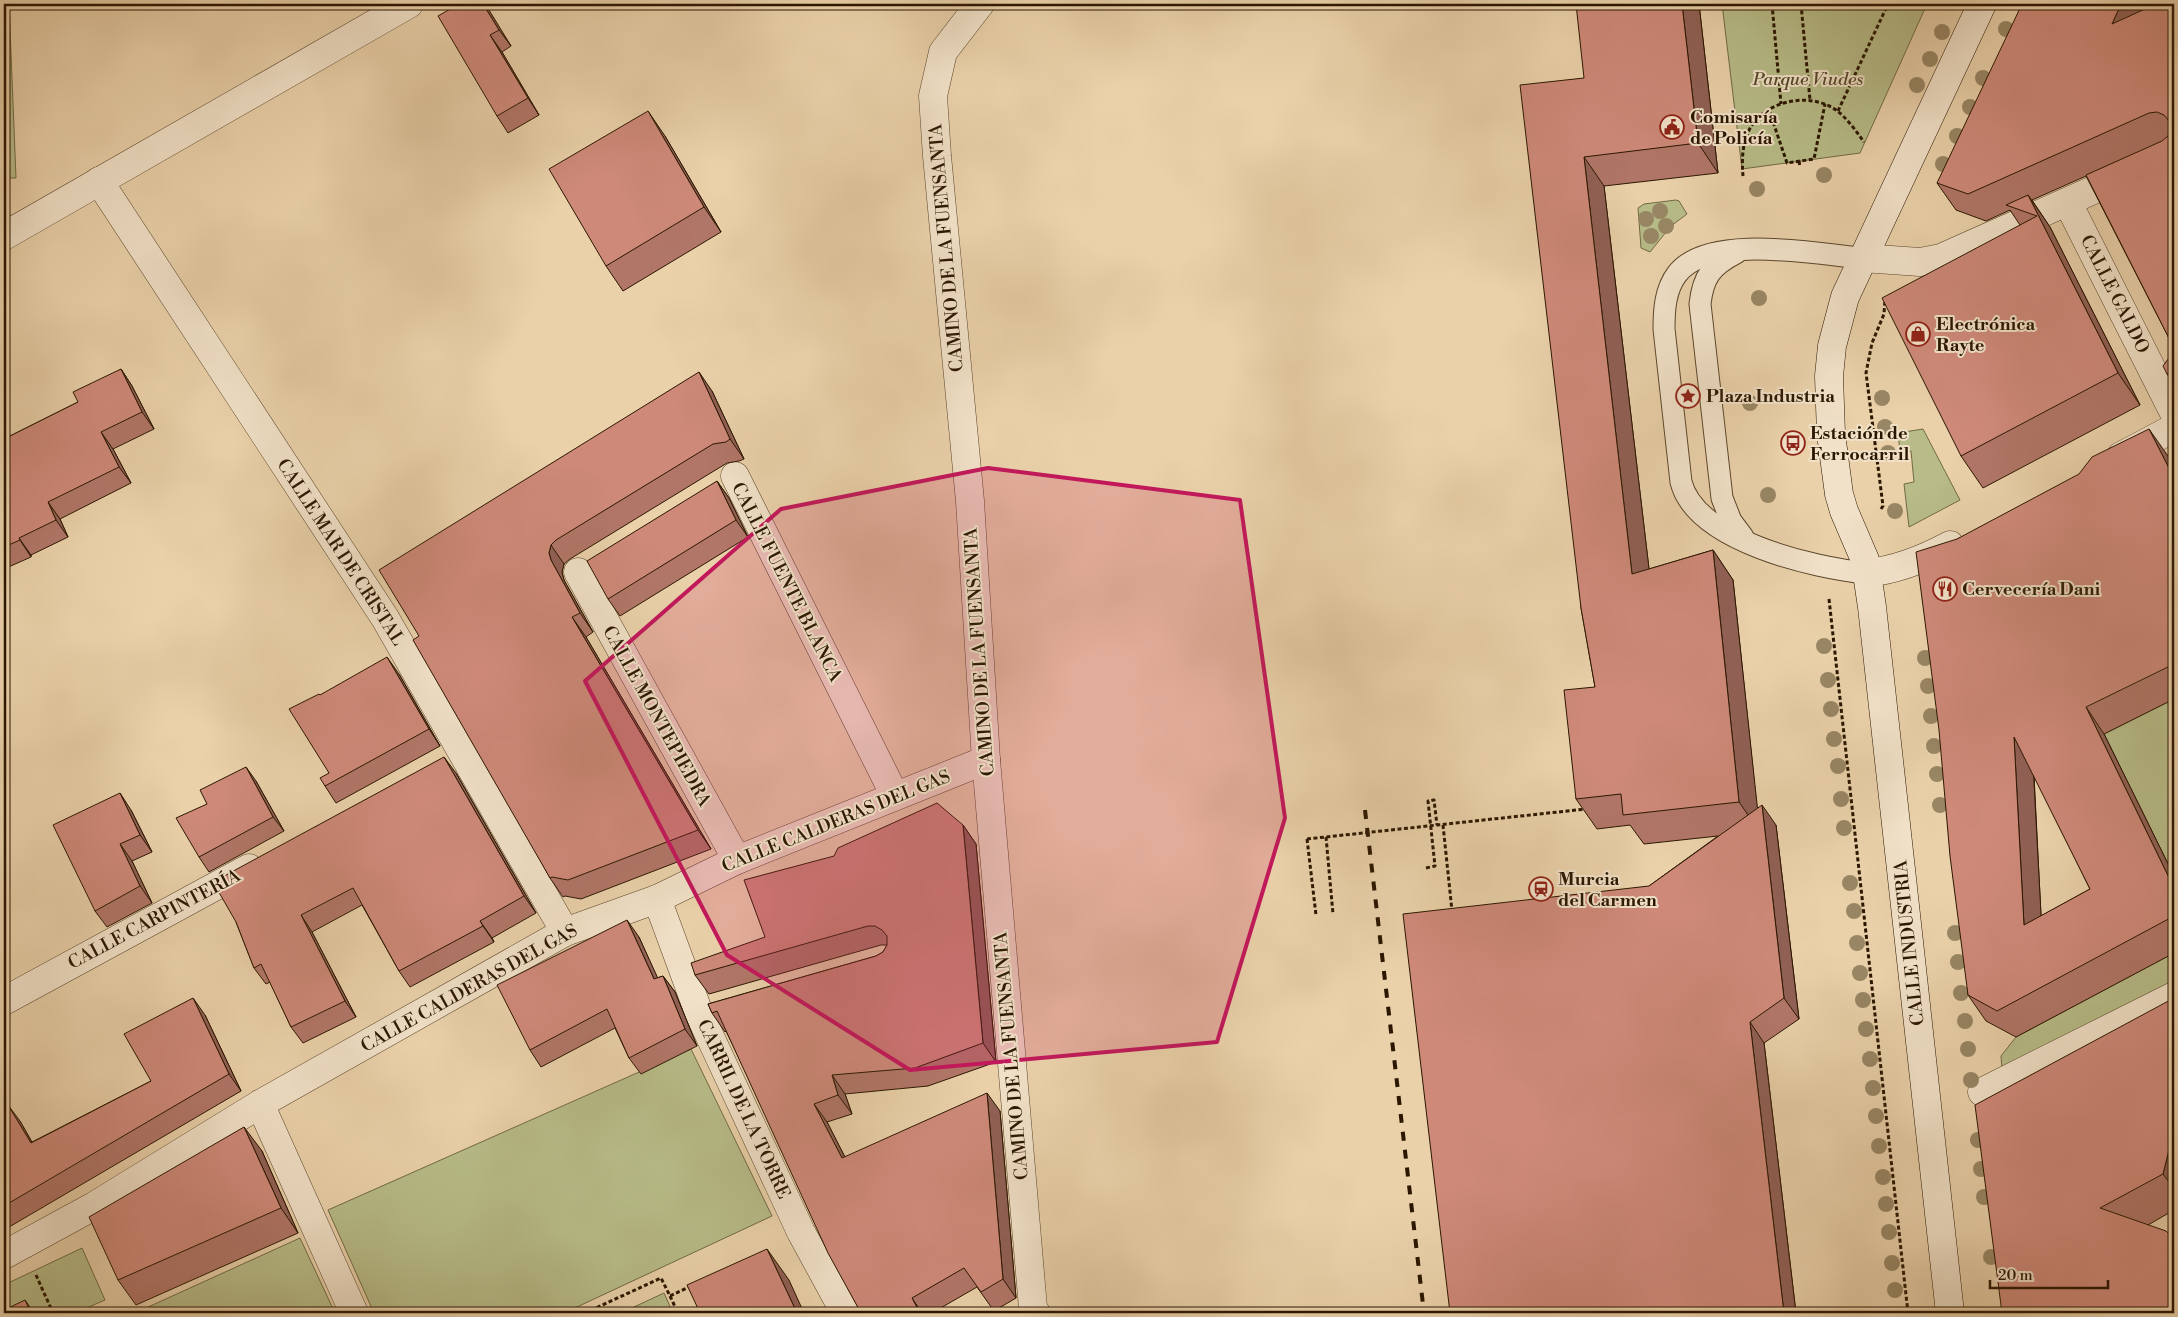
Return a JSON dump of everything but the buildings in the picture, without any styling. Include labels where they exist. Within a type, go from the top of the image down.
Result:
[{"type":"street","points":[[4,236],[409,4]]},
{"type":"street","name":"CAMINO DE LA FUENSANTA","points":[[980,4],[943,52],[933,96],[970,501],[986,760],[1030,1311]]},
{"type":"street","points":[[1974,533],[1922,560],[1880,572],[1867,573],[1860,546],[1844,511],[1840,494],[1831,434],[1829,384],[1832,346],[1845,297],[1982,4]]},
{"type":"street","points":[[1862,258],[1920,262],[1931,261],[1953,254],[2174,154]]},
{"type":"street","name":"CALLE MAR DE CRISTAL","points":[[100,181],[385,618],[566,932]]},
{"type":"street","name":"CALLE GALDO","points":[[2068,203],[2174,413]]},
{"type":"street","points":[[2096,469],[2174,428]]},
{"type":"street","name":"CALLE FUENTE BLANCA","points":[[710,491],[736,476],[895,796]]},
{"type":"street","name":"CALLE MONTEPIEDRA","points":[[602,556],[578,572],[737,860]]},
{"type":"street","name":"CALLE INDUSTRIA","points":[[1867,573],[1950,1313]]},
{"type":"street","points":[[436,766],[462,752]]},
{"type":"street","name":"CALLE CALDERAS DEL GAS","points":[[13,1250],[94,1206],[260,1104],[566,932],[657,899],[737,860],[986,760]]},
{"type":"street","name":"CALLE CARPINTERÍA","points":[[4,1000],[272,855]]},
{"type":"street","name":"CARRIL DE LA TORRE","points":[[657,899],[699,1013],[801,1232],[845,1313]]},
{"type":"street","points":[[1982,1092],[2174,996]]},
{"type":"street","points":[[699,1013],[727,1005]]},
{"type":"street","points":[[260,1104],[354,1313]]},
{"type":"lane","points":[[1862,258],[1743,249],[1714,252],[1684,266],[1676,275],[1668,290],[1664,308],[1664,329],[1684,493],[1699,513],[1750,543],[1793,560],[1867,573]]},
{"type":"lane","points":[[1743,249],[1717,264],[1709,273],[1702,287],[1700,304],[1722,498],[1731,521],[1750,543]]},
{"type":"path","points":[[1772,4],[1781,104]]},
{"type":"path","points":[[1801,4],[1810,100]]},
{"type":"path","points":[[1838,111],[1888,4]]},
{"type":"path","points":[[1743,176],[1745,141],[1754,124],[1768,110],[1786,102],[1810,100],[1825,104],[1838,111],[1864,142]]},
{"type":"path","points":[[1768,110],[1787,163],[1814,159],[1825,104]]},
{"type":"path","points":[[1799,161],[1800,167]]},
{"type":"path","points":[[1426,868],[1436,866],[1428,800],[1434,800],[1437,825]]},
{"type":"path","points":[[1316,915],[1307,839],[1590,808]]},
{"type":"path","points":[[1442,825],[1453,920]]},
{"type":"path","points":[[1326,837],[1333,914]]},
{"type":"path","points":[[13,1250],[53,1313]]},
{"type":"path","points":[[585,1313],[660,1278],[678,1313]]},
{"type":"path","points":[[670,1296],[696,1284]]},
{"type":"highlighted area","points":[[988,468],[1240,500],[1285,818],[1217,1042],[910,1070],[727,955],[585,681],[781,509]]},
{"type":"green space","points":[[4,4],[9,4],[16,178],[4,178]]},
{"type":"green space","name":"Parque Viudes","points":[[1722,4],[1927,4],[1860,153],[1742,169]]},
{"type":"green space","points":[[1679,201],[1687,214],[1671,226],[1650,252],[1641,248],[1638,208],[1644,204]]},
{"type":"green space","points":[[1923,429],[1960,500],[1909,527],[1904,484],[1914,482],[1911,451],[1900,452],[1898,433]]},
{"type":"green space","points":[[2174,699],[2174,876],[2104,734]]},
{"type":"green space","points":[[2174,953],[2174,1024],[2003,1081],[2001,1056],[2016,1037]]},
{"type":"green space","points":[[691,1049],[772,1216],[564,1313],[374,1313],[328,1210]]},
{"type":"green space","points":[[300,1238],[335,1313],[135,1313]]},
{"type":"green space","points":[[82,1248],[105,1300],[75,1313],[4,1313],[4,1285]]},
{"type":"green space","points":[[664,1293],[673,1313],[621,1313]]},
{"type":"railway","points":[[1365,810],[1424,1313]]},
{"type":"place","name":"Comisaría de Policía","points":[[1672,127]]},
{"type":"place","name":"Electrónica Rayte","points":[[1918,334]]},
{"type":"place","name":"Plaza Industria","points":[[1688,396]]},
{"type":"place","name":"Estación de Ferrocarril","points":[[1793,443]]},
{"type":"place","name":"Cervecería Dani","points":[[1945,589]]},
{"type":"place","name":"Murcia del Carmen","points":[[1541,889]]}]
